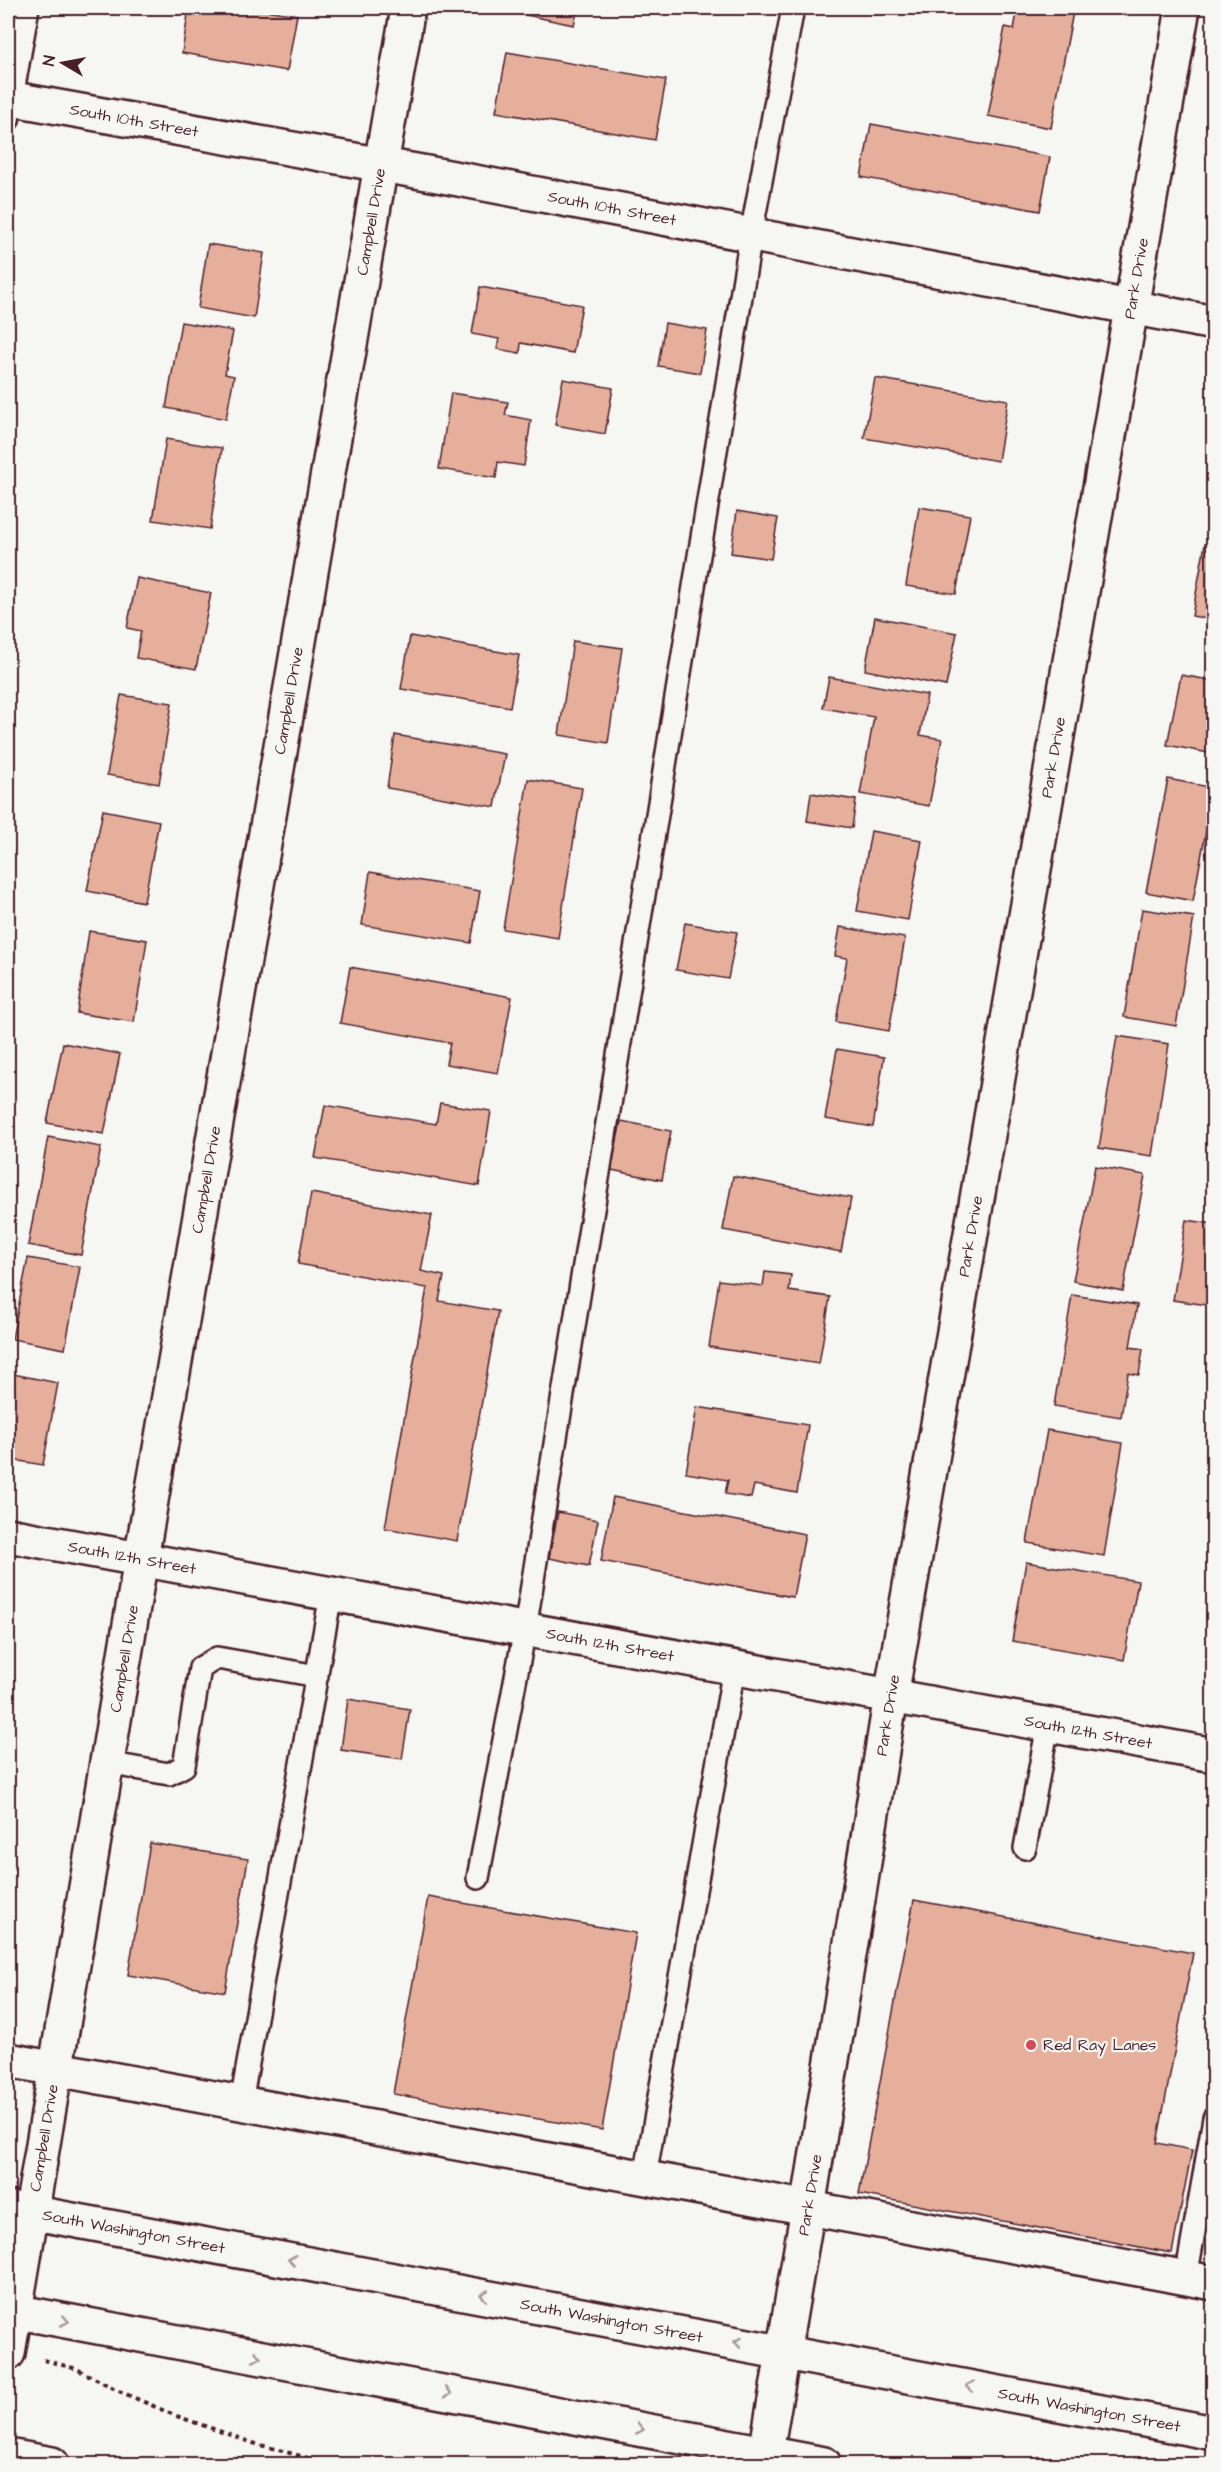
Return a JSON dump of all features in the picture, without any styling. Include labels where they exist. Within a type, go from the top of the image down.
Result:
[{"type":"street","name":"Campbell Drive","points":[[8,2353],[20,2210],[56,2070],[141,1559],[408,8]]},
{"type":"street","name":"Park Drive","points":[[765,2459],[891,1696],[1183,8]]},
{"type":"street","name":"South 10th Street","points":[[9,105],[380,165],[1214,323]]},
{"type":"street","name":"South 12th Street","points":[[8,1535],[1214,1755]]},
{"type":"street","points":[[8,2060],[1200,2281]]},
{"type":"street","name":"South Washington Street","points":[[20,2210],[1214,2433]]},
{"type":"street","points":[[11,2311],[765,2459],[824,2464]]},
{"type":"street","points":[[8,2456],[52,2464]]},
{"type":"lane","points":[[9,105],[28,8]]},
{"type":"lane","points":[[478,1878],[525,1629],[752,235],[792,8]]},
{"type":"lane","points":[[241,2103],[331,1594]]},
{"type":"lane","points":[[107,1763],[169,1774],[184,1766],[200,1668],[217,1658],[317,1676]]},
{"type":"lane","points":[[645,2177],[734,1668]]},
{"type":"lane","points":[[1025,1848],[1048,1725]]},
{"type":"lane","points":[[1200,2281],[1214,2118]]},
{"type":"path","points":[[42,2360],[77,2369],[121,2392],[174,2415],[253,2443],[330,2464]]},
{"type":"building","points":[[189,8],[251,8],[297,15],[287,71],[182,53]]},
{"type":"building","points":[[522,8],[578,8],[574,25],[521,14]]},
{"type":"building","points":[[1018,8],[1050,8],[1073,12],[1051,128],[988,116],[1005,27],[1014,29]]},
{"type":"building","points":[[507,52],[666,80],[655,140],[496,112]]},
{"type":"building","points":[[871,124],[1050,157],[1040,211],[861,177]]},
{"type":"building","points":[[208,244],[264,253],[254,318],[198,308]]},
{"type":"building","points":[[480,287],[582,305],[573,353],[521,343],[520,353],[497,349],[499,339],[472,334]]},
{"type":"building","points":[[181,322],[233,331],[225,374],[234,376],[226,419],[166,408]]},
{"type":"building","points":[[665,323],[707,330],[700,373],[658,366]]},
{"type":"building","points":[[875,378],[1008,400],[998,461],[864,438]]},
{"type":"building","points":[[563,379],[613,388],[605,434],[555,425]]},
{"type":"building","points":[[451,393],[508,402],[505,415],[531,420],[524,466],[498,462],[496,478],[439,469]]},
{"type":"building","points":[[166,439],[222,448],[210,529],[153,520]]},
{"type":"building","points":[[919,507],[970,515],[956,594],[906,586]]},
{"type":"building","points":[[737,511],[778,518],[771,559],[731,553]]},
{"type":"building","points":[[1205,544],[1214,546],[1214,620],[1192,616]]},
{"type":"building","points":[[137,578],[211,593],[196,669],[136,658],[141,631],[127,628]]},
{"type":"building","points":[[875,617],[957,633],[946,686],[865,670]]},
{"type":"building","points":[[410,636],[519,655],[510,707],[401,689]]},
{"type":"building","points":[[573,641],[622,648],[608,743],[559,735]]},
{"type":"building","points":[[1181,675],[1214,681],[1214,754],[1167,745]]},
{"type":"building","points":[[829,677],[927,695],[920,735],[942,739],[929,806],[860,794],[874,717],[823,708]]},
{"type":"building","points":[[121,695],[172,703],[159,784],[107,775]]},
{"type":"building","points":[[395,735],[505,754],[495,807],[387,788]]},
{"type":"building","points":[[528,779],[582,788],[558,938],[503,929]]},
{"type":"building","points":[[1168,779],[1214,788],[1193,901],[1146,892]]},
{"type":"building","points":[[811,793],[856,800],[852,828],[807,821]]},
{"type":"building","points":[[103,810],[159,821],[144,902],[87,891]]},
{"type":"building","points":[[871,831],[922,840],[908,920],[857,911]]},
{"type":"building","points":[[370,872],[480,891],[471,943],[362,925]]},
{"type":"building","points":[[1142,909],[1194,917],[1176,1026],[1124,1017]]},
{"type":"building","points":[[685,923],[737,932],[728,979],[676,970]]},
{"type":"building","points":[[840,927],[905,938],[889,1031],[836,1022],[847,958],[835,956]]},
{"type":"building","points":[[89,931],[147,940],[134,1022],[77,1013]]},
{"type":"building","points":[[350,967],[512,997],[498,1073],[446,1064],[450,1043],[340,1023]]},
{"type":"building","points":[[1117,1036],[1169,1044],[1152,1156],[1099,1148]]},
{"type":"building","points":[[63,1043],[120,1054],[104,1134],[47,1123]]},
{"type":"building","points":[[837,1049],[884,1057],[873,1127],[825,1119]]},
{"type":"building","points":[[440,1103],[491,1111],[479,1186],[315,1158],[325,1105],[436,1124]]},
{"type":"building","points":[[621,1121],[671,1131],[662,1180],[611,1170]]},
{"type":"building","points":[[48,1137],[101,1147],[81,1255],[28,1245]]},
{"type":"building","points":[[1095,1166],[1145,1175],[1123,1291],[1073,1281]]},
{"type":"building","points":[[733,1176],[851,1198],[841,1252],[723,1230]]},
{"type":"building","points":[[311,1193],[432,1215],[421,1271],[444,1276],[439,1301],[498,1311],[457,1541],[385,1528],[427,1288],[298,1264]]},
{"type":"building","points":[[1186,1220],[1214,1224],[1214,1306],[1173,1300]]},
{"type":"building","points":[[28,1258],[80,1267],[65,1349],[12,1339]]},
{"type":"building","points":[[765,1272],[791,1275],[789,1291],[830,1297],[819,1364],[709,1347],[719,1280],[763,1286]]},
{"type":"building","points":[[1072,1295],[1137,1305],[1130,1347],[1143,1349],[1139,1375],[1128,1373],[1121,1417],[1054,1406]]},
{"type":"building","points":[[8,1373],[58,1383],[43,1465],[8,1459]]},
{"type":"building","points":[[697,1407],[808,1425],[797,1493],[754,1485],[751,1498],[725,1494],[728,1480],[686,1473]]},
{"type":"building","points":[[1047,1430],[1123,1443],[1104,1556],[1027,1543]]},
{"type":"building","points":[[613,1497],[805,1534],[793,1597],[601,1561]]},
{"type":"building","points":[[558,1512],[598,1520],[589,1566],[549,1558]]},
{"type":"building","points":[[1026,1562],[1138,1581],[1124,1660],[1012,1641]]},
{"type":"building","points":[[348,1699],[410,1709],[402,1759],[341,1750]]},
{"type":"building","points":[[150,1843],[248,1859],[225,1992],[128,1975]]},
{"type":"building","points":[[428,1897],[636,1933],[602,2130],[393,2094]]},
{"type":"building","name":"Red Ray Lanes","points":[[914,1900],[1193,1953],[1157,2143],[1192,2150],[1172,2253],[859,2194]]},
{"type":"place","name":"Red Ray Lanes","points":[[1031,2045]]}]
